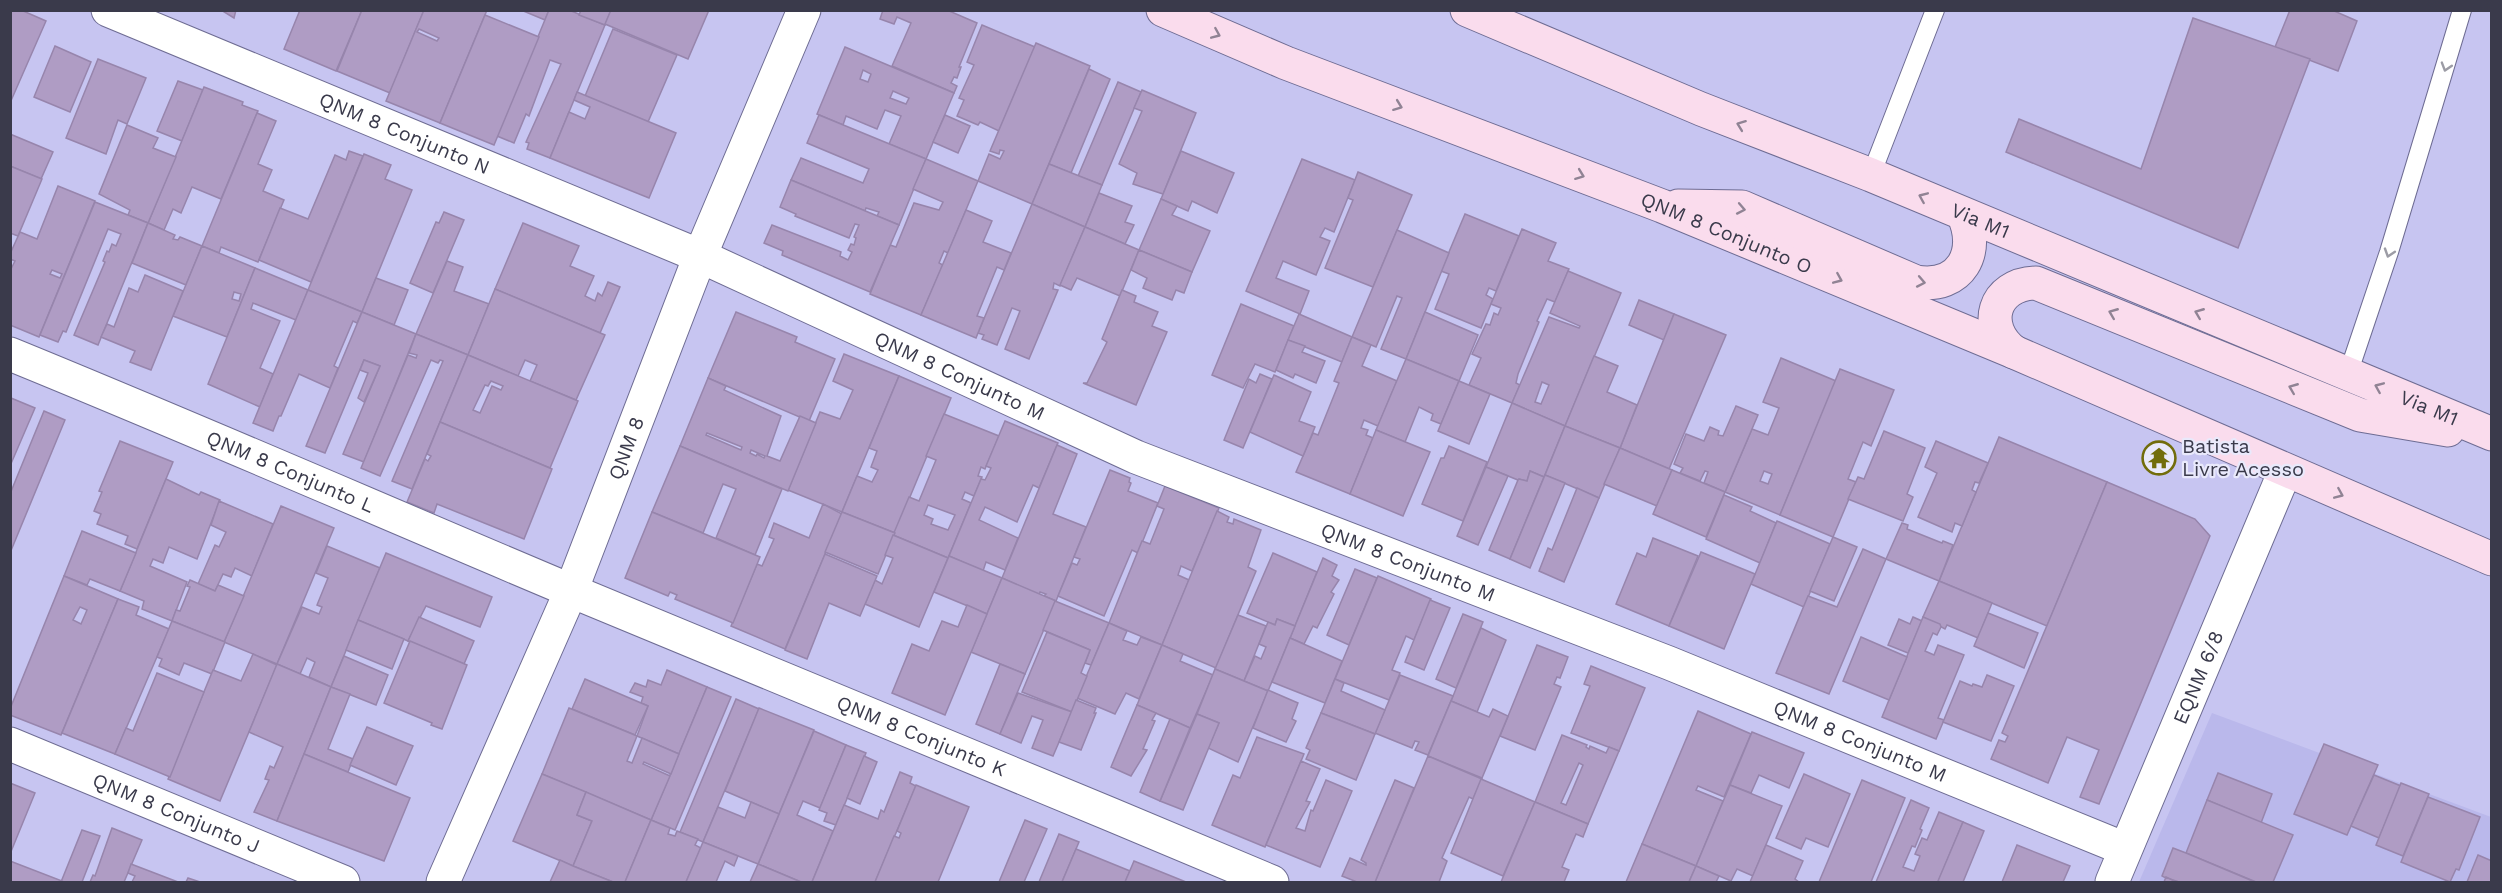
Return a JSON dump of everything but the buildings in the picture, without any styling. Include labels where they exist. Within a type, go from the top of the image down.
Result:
[{"type":"main road","name":"QNM 8 Conjunto O","points":[[1163,10],[1286,63],[1662,206],[2014,352],[2285,471],[2492,558]]},
{"type":"main road","name":"Via M1","points":[[1467,10],[1701,109],[1871,175],[2492,435]]},
{"type":"main road","points":[[1662,206],[1742,207],[1916,282],[1929,284],[1941,282],[1953,276],[1962,267],[1971,241],[1963,214]]},
{"type":"main road","points":[[2014,352],[2003,344],[1996,332],[1994,319],[1997,306],[2005,294],[2014,288],[2024,283],[2036,283],[2360,415],[2492,435]]},
{"type":"street","name":"QNM 8 Conjunto N","points":[[108,10],[700,256]]},
{"type":"street","name":"QNM 8","points":[[442,882],[571,591],[700,256],[804,10]]},
{"type":"street","name":"QNM 8 Conjunto M","points":[[700,256],[1136,457],[1669,663],[2125,849]]},
{"type":"street","name":"QNM 8 Conjunto L","points":[[10,354],[295,471],[571,591]]},
{"type":"street","name":"EQNM 6/8","points":[[2112,882],[2285,471]]},
{"type":"street","name":"QNM 8 Conjunto K","points":[[571,591],[1002,767],[1272,882]]},
{"type":"street","name":"QNM 8 Conjunto J","points":[[10,744],[342,882]]},
{"type":"lane","points":[[1871,175],[1935,10]]},
{"type":"lane","points":[[2348,374],[2390,252],[2462,10]]},
{"type":"shaded area","points":[[2212,713],[2491,817],[2491,882],[2139,882]]},
{"type":"place","name":"Batista Livre Acesso","points":[[2159,458]]}]
